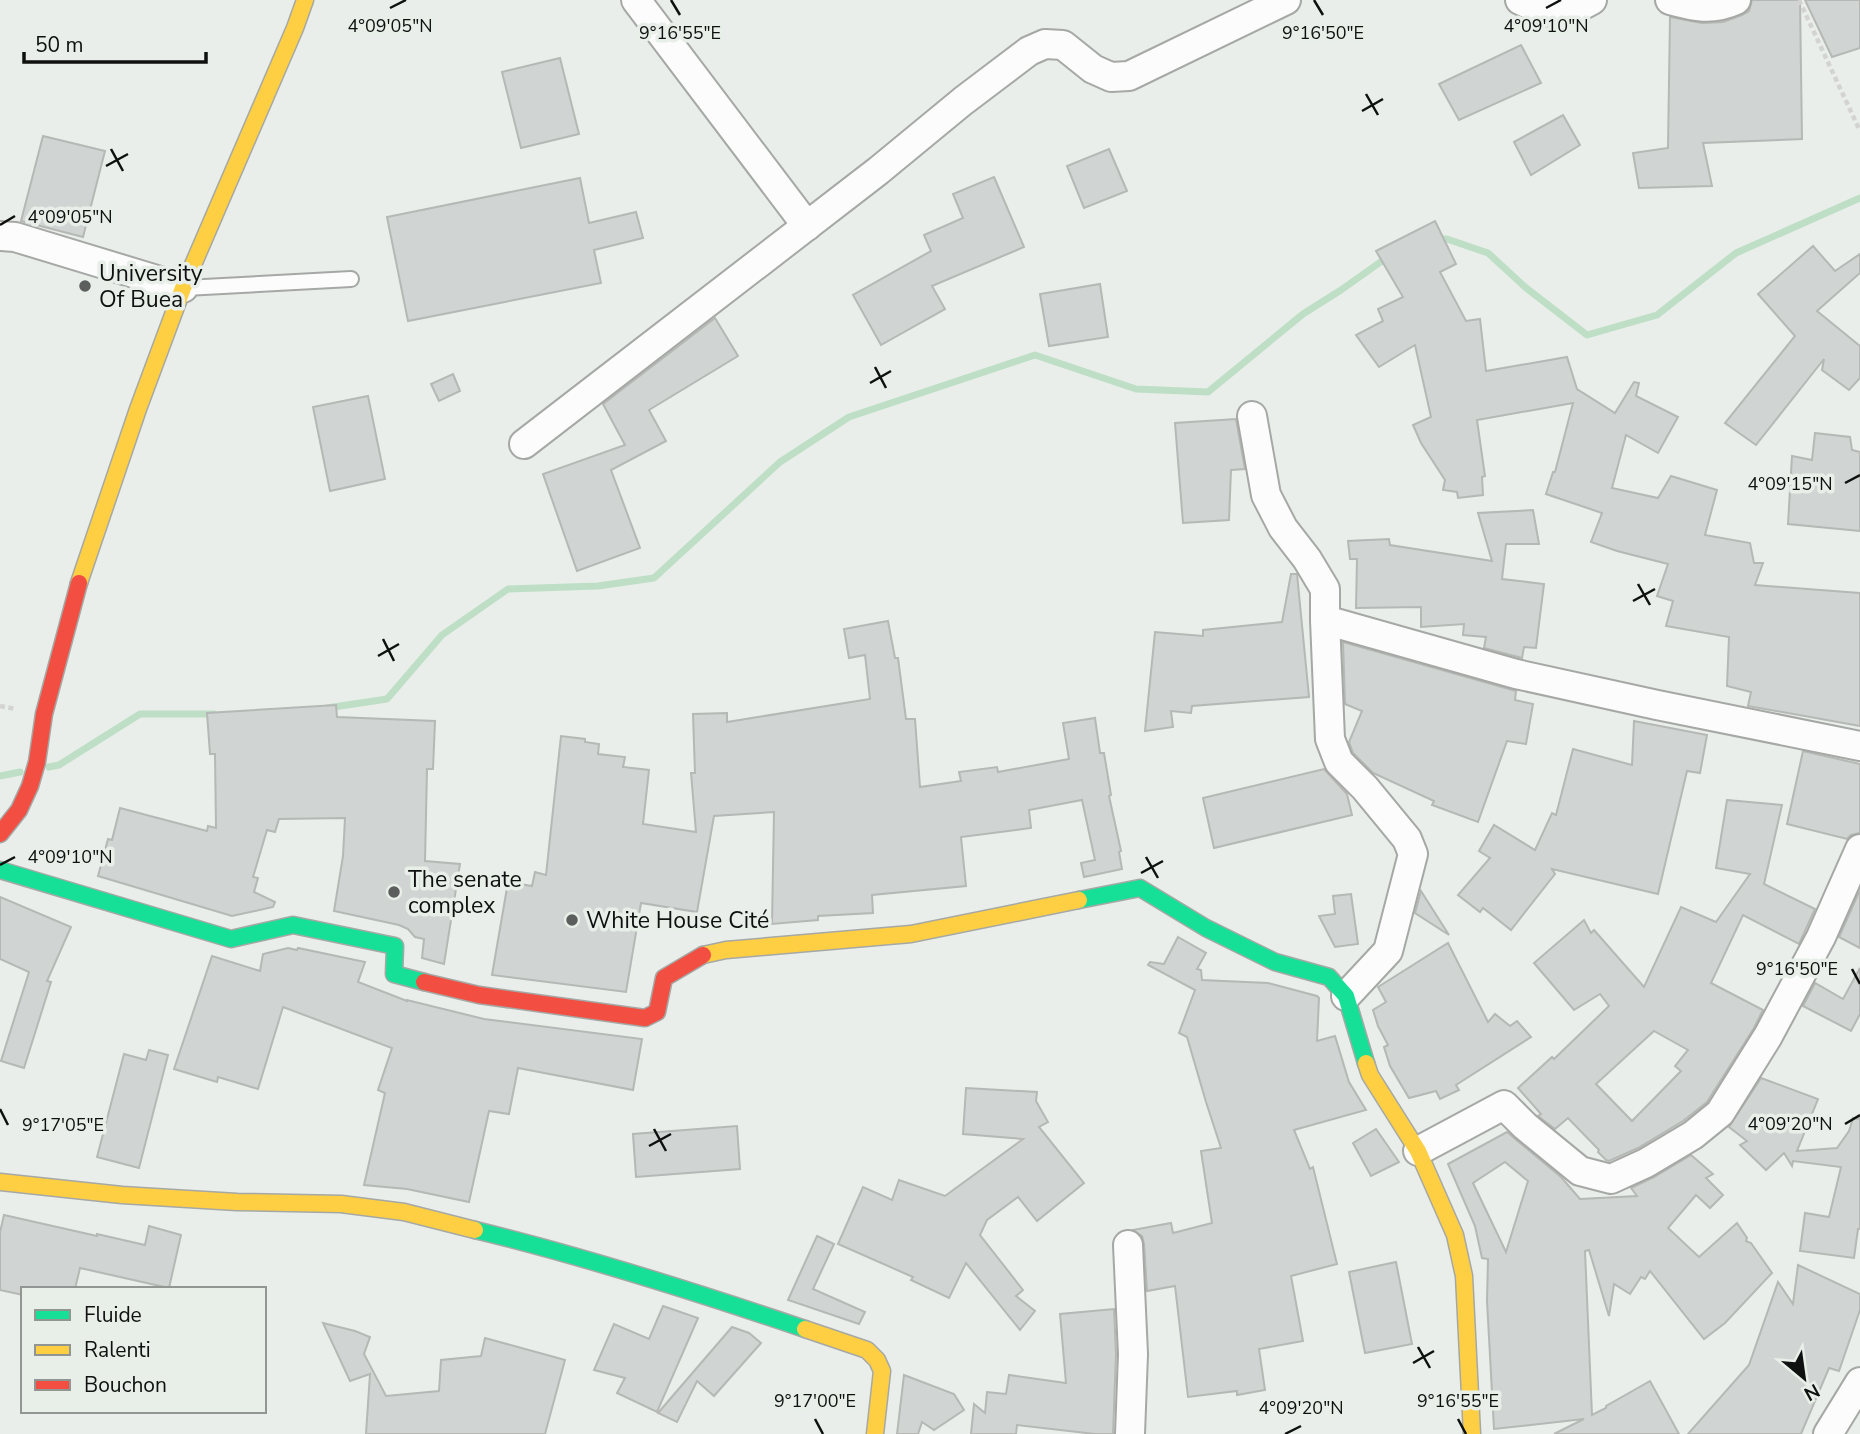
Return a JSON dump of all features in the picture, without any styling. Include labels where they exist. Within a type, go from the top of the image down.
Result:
[{"type":"street","points":[[0,834],[19,810],[30,786],[37,762],[44,714],[75,596],[138,410],[183,288],[305,0]]},
{"type":"street","points":[[636,0],[807,226]]},
{"type":"street","points":[[523,444],[1029,51],[1045,44],[1063,45],[1093,69],[1111,77],[1129,76],[1286,0]]},
{"type":"street","points":[[1520,0],[1546,12],[1562,13],[1592,0]]},
{"type":"street","points":[[1670,0],[1694,6],[1722,7],[1736,0]]},
{"type":"street","points":[[0,236],[15,237],[183,288]]},
{"type":"street","points":[[1252,416],[1266,495],[1283,528],[1307,559],[1325,589],[1330,739],[1339,762],[1365,788],[1407,839],[1413,854],[1388,951],[1346,996]]},
{"type":"street","points":[[1325,620],[1516,674],[1860,746]]},
{"type":"street","points":[[1418,1151],[1504,1105],[1580,1171],[1611,1179],[1646,1163],[1693,1135],[1720,1113],[1768,1036],[1821,937],[1860,849]]},
{"type":"street","points":[[0,870],[231,939],[293,925],[395,946],[394,974],[479,995],[645,1018],[656,1012],[664,978],[701,955],[726,950],[911,933],[1140,888],[1206,928],[1275,961],[1329,977],[1346,996],[1370,1075],[1418,1151],[1455,1235],[1464,1276],[1472,1434]]},
{"type":"street","points":[[0,1182],[135,1196],[341,1204],[404,1212],[517,1240],[702,1294],[867,1350],[877,1360],[882,1371],[875,1434]]},
{"type":"street","points":[[1128,1245],[1133,1354],[1129,1434]]},
{"type":"street","points":[[1828,1434],[1860,1382]]},
{"type":"lane","points":[[183,288],[351,279]]},
{"type":"path","points":[[1798,0],[1860,131]]},
{"type":"building","points":[[1752,0],[1800,0],[1802,139],[1703,143],[1712,186],[1639,188],[1633,153],[1668,148],[1670,17],[1702,23],[1723,22],[1749,11]]},
{"type":"building","points":[[1805,0],[1860,0],[1860,48],[1832,57]]},
{"type":"building","points":[[1521,45],[1541,83],[1459,120],[1439,84]]},
{"type":"building","points":[[560,58],[579,134],[521,148],[502,72]]},
{"type":"building","points":[[1563,115],[1580,145],[1531,175],[1514,142]]},
{"type":"building","points":[[43,136],[105,151],[83,237],[21,221]]},
{"type":"building","points":[[1109,149],[1127,191],[1084,208],[1067,166]]},
{"type":"building","points":[[994,177],[1024,247],[932,286],[945,309],[881,345],[853,295],[931,251],[924,235],[963,218],[953,194]]},
{"type":"building","points":[[580,178],[589,223],[636,212],[643,238],[594,250],[601,283],[408,321],[387,217]]},
{"type":"building","points":[[1435,221],[1456,264],[1440,272],[1466,321],[1480,319],[1486,371],[1567,357],[1577,389],[1615,413],[1634,382],[1639,383],[1636,396],[1678,417],[1658,453],[1626,435],[1612,488],[1658,498],[1671,476],[1717,490],[1705,535],[1750,543],[1754,563],[1763,563],[1755,585],[1860,593],[1860,726],[1748,706],[1751,692],[1727,686],[1729,637],[1666,626],[1673,601],[1657,596],[1668,564],[1591,542],[1602,513],[1546,494],[1555,472],[1573,403],[1477,420],[1485,476],[1482,477],[1483,495],[1458,498],[1457,492],[1443,490],[1445,480],[1421,443],[1413,425],[1431,417],[1415,345],[1379,367],[1356,335],[1383,321],[1378,309],[1403,297],[1376,251]]},
{"type":"building","points":[[1813,246],[1835,271],[1860,254],[1860,273],[1817,311],[1860,346],[1860,378],[1849,390],[1822,370],[1824,359],[1756,445],[1725,423],[1795,336],[1758,294]]},
{"type":"building","points":[[1100,284],[1108,337],[1049,346],[1040,294]]},
{"type":"building","points":[[715,318],[738,356],[649,410],[666,441],[611,470],[640,548],[577,571],[543,474],[625,445],[603,404]]},
{"type":"building","points":[[453,374],[460,391],[439,401],[431,384]]},
{"type":"building","points":[[368,396],[385,479],[330,491],[313,407]]},
{"type":"building","points":[[1236,419],[1245,469],[1231,470],[1229,520],[1183,523],[1175,423]]},
{"type":"building","points":[[1815,433],[1850,437],[1852,450],[1860,452],[1860,531],[1788,524],[1792,456],[1812,460]]},
{"type":"building","points":[[1533,510],[1539,544],[1506,544],[1502,579],[1544,584],[1536,648],[1524,647],[1522,658],[1484,648],[1486,637],[1463,635],[1464,624],[1421,627],[1421,607],[1356,608],[1357,559],[1350,559],[1348,541],[1389,539],[1390,545],[1492,561],[1478,513]]},
{"type":"building","points":[[1291,574],[1297,574],[1309,697],[1192,706],[1191,713],[1171,711],[1173,727],[1145,731],[1155,632],[1203,636],[1203,630],[1282,622]]},
{"type":"building","points":[[888,621],[895,658],[898,658],[906,719],[915,719],[920,787],[961,781],[959,772],[997,767],[998,772],[1069,759],[1063,723],[1095,718],[1100,753],[1104,753],[1122,869],[1084,877],[1081,863],[1095,860],[1082,800],[1029,810],[1031,828],[961,837],[966,886],[872,895],[873,913],[818,916],[818,920],[772,924],[774,812],[714,816],[697,912],[641,903],[626,992],[492,975],[508,882],[532,886],[535,872],[546,875],[561,736],[599,744],[598,754],[625,757],[623,767],[649,770],[643,824],[696,832],[691,773],[695,773],[693,714],[727,713],[727,722],[870,699],[865,655],[849,658],[844,629]]},
{"type":"building","points":[[1343,642],[1516,691],[1515,700],[1533,704],[1526,744],[1507,741],[1478,822],[1432,805],[1434,801],[1373,773],[1353,753],[1349,742],[1362,711],[1345,704]]},
{"type":"building","points":[[336,705],[337,717],[435,721],[433,769],[427,769],[425,861],[460,864],[444,964],[422,958],[424,939],[415,937],[408,929],[334,911],[343,856],[345,818],[279,819],[275,832],[267,830],[253,877],[258,878],[254,892],[275,902],[273,907],[232,916],[98,876],[108,839],[112,840],[120,808],[207,831],[208,826],[216,828],[215,754],[210,754],[207,713]]},
{"type":"building","points":[[1634,721],[1707,735],[1700,773],[1687,771],[1658,894],[1552,869],[1555,874],[1511,930],[1483,908],[1480,912],[1458,895],[1490,858],[1479,851],[1494,825],[1535,850],[1552,813],[1556,815],[1573,749],[1632,765]]},
{"type":"building","points":[[1803,751],[1860,764],[1860,833],[1847,839],[1787,824]]},
{"type":"building","points":[[1324,769],[1347,794],[1352,815],[1214,848],[1203,798]]},
{"type":"building","points":[[1727,800],[1782,805],[1764,884],[1815,909],[1799,944],[1743,915],[1711,983],[1763,1010],[1754,1028],[1707,1102],[1683,1121],[1638,1148],[1606,1160],[1568,1118],[1555,1129],[1538,1116],[1541,1114],[1518,1088],[1552,1057],[1554,1059],[1609,1006],[1600,994],[1574,1010],[1534,963],[1584,920],[1591,933],[1594,930],[1644,987],[1681,907],[1716,922],[1750,874],[1716,868]],"holes":[[[1654,1031],[1688,1050],[1675,1066],[1681,1071],[1632,1121],[1596,1084]]]},
{"type":"building","points":[[1860,890],[1860,948],[1839,937]]},
{"type":"building","points":[[1421,891],[1449,935],[1415,913]]},
{"type":"building","points":[[1351,894],[1358,944],[1335,947],[1319,916],[1335,914],[1333,896]]},
{"type":"building","points":[[0,897],[71,927],[47,981],[51,982],[24,1068],[1,1061],[29,972],[0,959]]},
{"type":"building","points":[[1178,937],[1206,953],[1197,969],[1201,970],[1202,980],[1268,983],[1317,996],[1317,1041],[1335,1036],[1349,1082],[1366,1110],[1294,1130],[1310,1169],[1313,1167],[1337,1264],[1291,1276],[1303,1341],[1259,1349],[1265,1390],[1237,1395],[1237,1391],[1188,1397],[1175,1286],[1147,1291],[1144,1244],[1142,1236],[1133,1230],[1171,1223],[1173,1233],[1212,1223],[1201,1151],[1221,1148],[1187,1037],[1179,1033],[1195,990],[1148,965],[1150,962],[1164,964]]},
{"type":"building","points":[[1448,943],[1488,1022],[1495,1014],[1510,1026],[1517,1021],[1531,1037],[1456,1085],[1459,1090],[1440,1099],[1436,1091],[1409,1098],[1390,1066],[1384,1047],[1388,1045],[1373,1010],[1386,1002],[1378,987]]},
{"type":"building","points":[[288,948],[365,962],[358,982],[407,1001],[484,1019],[642,1039],[633,1090],[518,1068],[509,1114],[489,1111],[469,1202],[407,1189],[364,1185],[385,1093],[378,1090],[392,1048],[283,1007],[258,1089],[218,1077],[217,1082],[174,1069],[212,956],[260,971],[263,954]]},
{"type":"building","points":[[1860,968],[1860,1014],[1851,1031],[1803,1006],[1815,983],[1843,999]]},
{"type":"building","points":[[149,1050],[168,1055],[139,1168],[97,1157],[124,1054],[146,1060]]},
{"type":"building","points":[[1761,1078],[1818,1099],[1797,1151],[1837,1148],[1849,1131],[1853,1118],[1858,1119],[1860,1116],[1860,1229],[1854,1258],[1800,1251],[1805,1213],[1829,1217],[1841,1167],[1793,1161],[1792,1166],[1784,1153],[1766,1170],[1740,1145],[1747,1141],[1729,1127]]},
{"type":"building","points":[[966,1088],[1037,1092],[1036,1101],[1048,1122],[1039,1127],[1084,1183],[1037,1221],[1018,1197],[987,1220],[980,1235],[1023,1290],[1016,1296],[1035,1311],[1020,1330],[966,1263],[949,1298],[911,1280],[913,1277],[838,1244],[863,1187],[892,1200],[899,1180],[945,1196],[1023,1139],[963,1134]]},
{"type":"building","points":[[737,1126],[740,1169],[636,1177],[633,1134]]},
{"type":"building","points":[[1376,1129],[1399,1162],[1371,1176],[1353,1143]]},
{"type":"building","points":[[1507,1132],[1561,1177],[1580,1199],[1637,1196],[1631,1188],[1691,1155],[1713,1174],[1706,1178],[1723,1195],[1710,1208],[1696,1195],[1668,1228],[1699,1257],[1737,1223],[1747,1238],[1746,1241],[1751,1243],[1772,1273],[1725,1323],[1704,1339],[1650,1271],[1645,1279],[1641,1277],[1630,1294],[1614,1284],[1609,1316],[1589,1250],[1585,1251],[1592,1415],[1650,1381],[1679,1434],[1554,1434],[1584,1419],[1494,1429],[1487,1301],[1488,1259],[1482,1258],[1475,1226],[1448,1164]],"holes":[[[1505,1162],[1528,1181],[1506,1252],[1473,1183]]]},
{"type":"building","points":[[4,1215],[145,1245],[149,1226],[181,1235],[169,1287],[80,1268],[75,1287],[21,1287],[21,1295],[0,1290],[0,1232]]},
{"type":"building","points":[[817,1236],[834,1244],[813,1289],[865,1312],[859,1324],[788,1300]]},
{"type":"building","points":[[1396,1262],[1412,1344],[1365,1353],[1349,1272]]},
{"type":"building","points":[[1798,1265],[1860,1294],[1860,1310],[1839,1371],[1829,1368],[1801,1434],[1688,1434],[1749,1365],[1778,1282],[1793,1304]]},
{"type":"building","points":[[663,1306],[698,1318],[657,1412],[617,1393],[625,1378],[594,1370],[614,1324],[649,1339]]},
{"type":"building","points":[[1114,1309],[1116,1354],[1113,1434],[1017,1425],[1016,1434],[971,1434],[974,1404],[985,1413],[987,1392],[1006,1394],[1009,1375],[1066,1383],[1060,1314]]},
{"type":"building","points":[[323,1323],[370,1337],[364,1354],[386,1396],[439,1391],[441,1360],[481,1356],[485,1338],[565,1360],[545,1434],[366,1434],[370,1374],[350,1381]]},
{"type":"building","points":[[732,1327],[749,1333],[761,1343],[714,1396],[697,1381],[677,1422],[658,1413]]},
{"type":"building","points":[[904,1375],[954,1394],[964,1410],[934,1430],[922,1422],[918,1434],[897,1434]]},
{"type":"waterway","points":[[1434,239],[1447,239],[1488,253],[1525,287],[1587,335],[1657,315],[1736,253],[1860,198]]},
{"type":"waterway","points":[[327,708],[387,699],[442,635],[508,589],[598,586],[654,578],[780,462],[849,417],[1035,355],[1136,389],[1208,392],[1303,314],[1389,256]]},
{"type":"waterway","points":[[49,767],[59,765],[140,714],[214,714]]},
{"type":"waterway","points":[[0,776],[20,772]]},
{"type":"traffic: fast","points":[[0,870],[231,939],[293,925],[395,946],[394,974],[424,982]]},
{"type":"traffic: fast","points":[[1079,900],[1140,888],[1206,928],[1275,962],[1329,977],[1346,996],[1366,1063]]},
{"type":"traffic: fast","points":[[475,1230],[641,1276],[805,1329]]},
{"type":"traffic: slow","points":[[79,583],[138,409],[183,288],[305,0]]},
{"type":"traffic: slow","points":[[703,955],[726,950],[911,934],[1079,900]]},
{"type":"traffic: slow","points":[[1366,1063],[1370,1075],[1418,1151],[1455,1235],[1464,1276],[1472,1434]]},
{"type":"traffic: slow","points":[[0,1182],[122,1195],[237,1202],[341,1204],[404,1212],[475,1230]]},
{"type":"traffic: slow","points":[[805,1329],[867,1350],[877,1360],[882,1371],[875,1434]]},
{"type":"traffic: jam","points":[[0,834],[19,810],[30,786],[37,762],[44,714],[79,583]]},
{"type":"traffic: jam","points":[[424,982],[479,995],[645,1018],[657,1012],[664,978],[703,955]]},
{"type":"place","name":"University Of Buea","points":[[85,286]]},
{"type":"place","name":"The senate complex","points":[[394,892]]},
{"type":"place","name":"White House Cité","points":[[572,920]]}]
